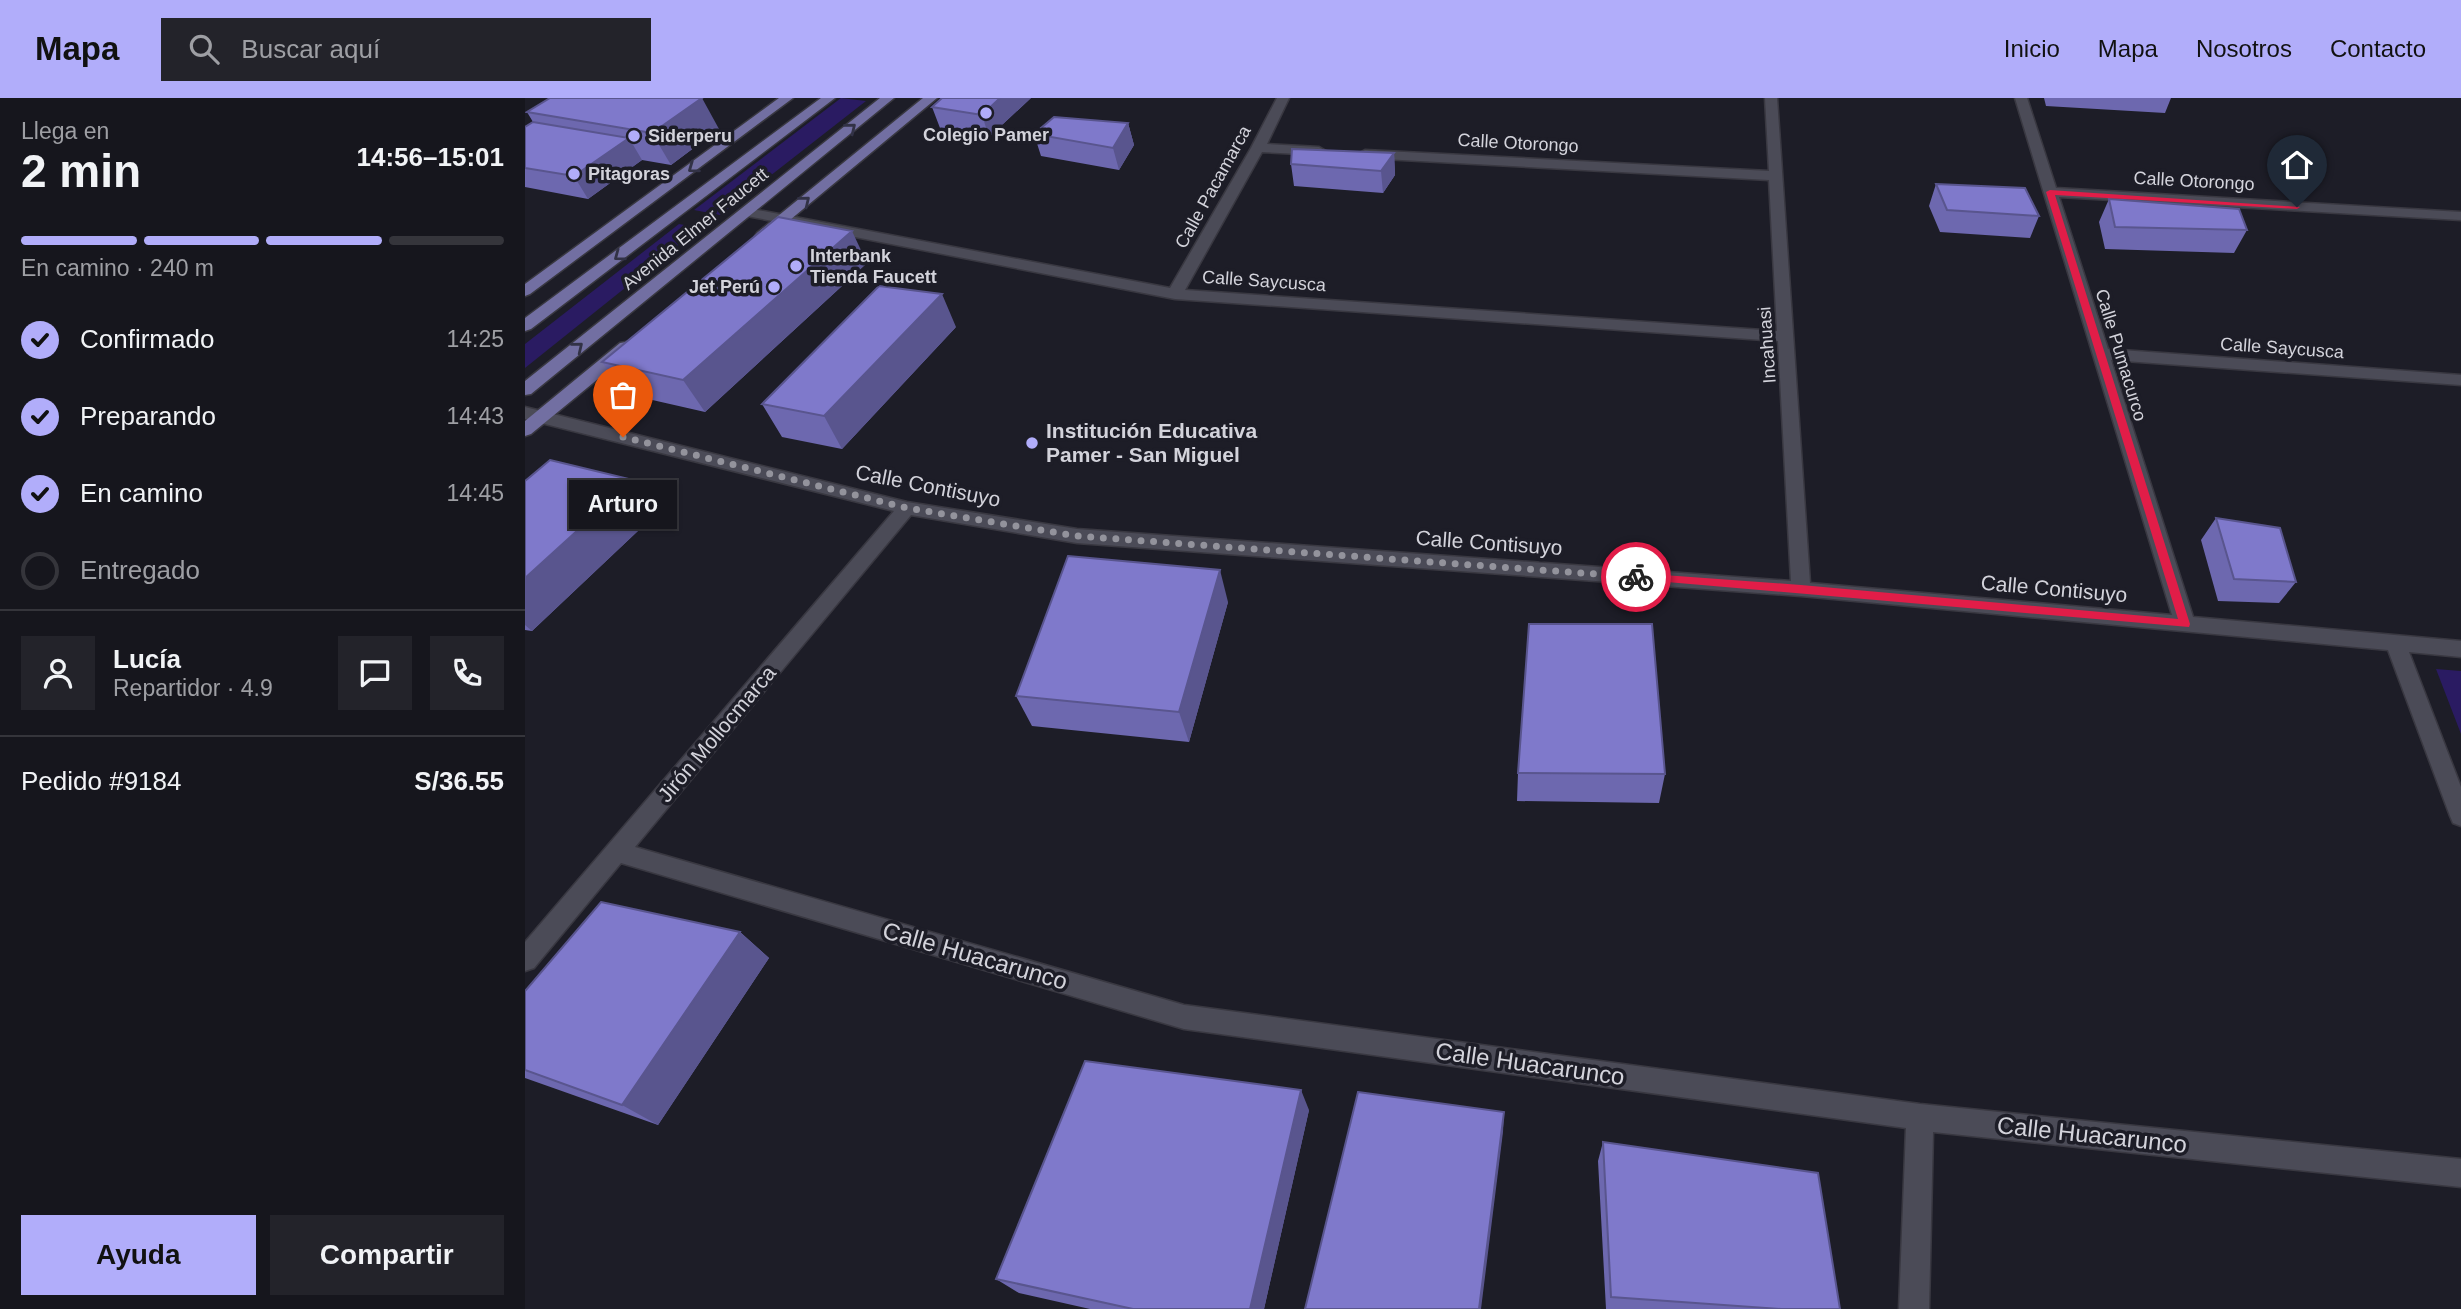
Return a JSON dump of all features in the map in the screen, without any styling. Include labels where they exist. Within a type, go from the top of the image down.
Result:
[{"type":"main road","points":[[525,291],[787,98]]},
{"type":"main road","name":"Avenida Elmer Faucett","points":[[525,326],[829,98]]},
{"type":"main road","name":"Avenida Elmer Faucett","points":[[525,390],[888,98]]},
{"type":"main road","points":[[754,242],[931,98]]},
{"type":"main road","points":[[525,430],[533,415],[637,338]]},
{"type":"street","name":"Calle Pacamarca","points":[[1175,294],[1258,148],[1283,98]]},
{"type":"street","name":"Incahuasi","points":[[1771,98],[1801,589]]},
{"type":"street","name":"Calle Pumacurco","points":[[2021,98],[2185,624]]},
{"type":"street","name":"Calle Otorongo","points":[[1258,148],[1776,176]]},
{"type":"street","name":"Calle Otorongo","points":[[2050,192],[2461,216]]},
{"type":"street","name":"Calle Saycusca","points":[[747,212],[1175,294],[1786,337]]},
{"type":"street","name":"Calle Saycusca","points":[[2101,354],[2461,380]]},
{"type":"street","name":"Calle Contisuyo","points":[[533,415],[907,508],[1077,536],[1801,589],[2461,649]]},
{"type":"street","name":"Jirón Mollocmarca","points":[[525,960],[907,508]]},
{"type":"street","points":[[2395,643],[2461,816]]},
{"type":"street","name":"Calle Huacarunco","points":[[618,852],[1184,1017],[1920,1117],[2461,1173]]},
{"type":"street","points":[[1914,1309],[1920,1117]]},
{"type":"shaded area","points":[[841,98],[866,101],[720,215],[694,210]]},
{"type":"shaded area","points":[[679,224],[700,228],[525,368],[525,344]]},
{"type":"shaded area","points":[[2436,669],[2461,671],[2461,734]]},
{"type":"building","points":[[550,98],[702,98],[652,133],[527,112]]},
{"type":"building","points":[[942,98],[1000,98],[982,115],[932,107]]},
{"type":"building","points":[[1054,117],[1128,123],[1113,148],[1034,134]]},
{"type":"building","points":[[533,122],[629,138],[574,176],[525,168],[525,127]]},
{"type":"building","points":[[1292,149],[1394,153],[1381,171],[1291,164]]},
{"type":"building","points":[[1936,184],[2025,188],[2039,216],[1947,210]]},
{"type":"building","points":[[2109,199],[2239,209],[2247,230],[2115,227]]},
{"type":"building","points":[[778,217],[852,231],[683,380],[602,362]]},
{"type":"building","points":[[879,286],[942,294],[824,416],[762,404]]},
{"type":"building","points":[[550,460],[633,480],[525,578],[525,481]]},
{"type":"building","points":[[2216,518],[2280,528],[2296,582],[2234,579]]},
{"type":"building","points":[[1068,556],[1220,570],[1179,712],[1016,696]]},
{"type":"building","points":[[1529,624],[1652,624],[1665,774],[1518,773]]},
{"type":"building","points":[[601,902],[740,932],[622,1105],[525,1070],[525,991]]},
{"type":"building","points":[[1085,1061],[1301,1090],[1250,1309],[1133,1309],[996,1279]]},
{"type":"building","points":[[1358,1092],[1504,1112],[1479,1309],[1305,1309]]},
{"type":"building","points":[[1603,1142],[1818,1173],[1840,1309],[1781,1309],[1611,1297]]},
{"type":"way so far","points":[[623,437],[907,508],[1077,536],[1636,577]]},
{"type":"place","name":"Colegio Pamer","points":[[986,113]]},
{"type":"place","name":"Siderperu","points":[[634,136]]},
{"type":"place","name":"Pitagoras","points":[[574,174]]},
{"type":"place","name":"Interbank Tienda Faucett","points":[[796,266]]},
{"type":"place","name":"Jet Perú","points":[[774,287]]},
{"type":"place","name":"Arturo","points":[[623,437]]},
{"type":"place","name":"Institución Educativa Pamer - San Miguel","points":[[1032,443]]},
{"type":"route","points":[[1636,577],[1801,589],[2185,624],[2050,192],[2297,207]]}]
